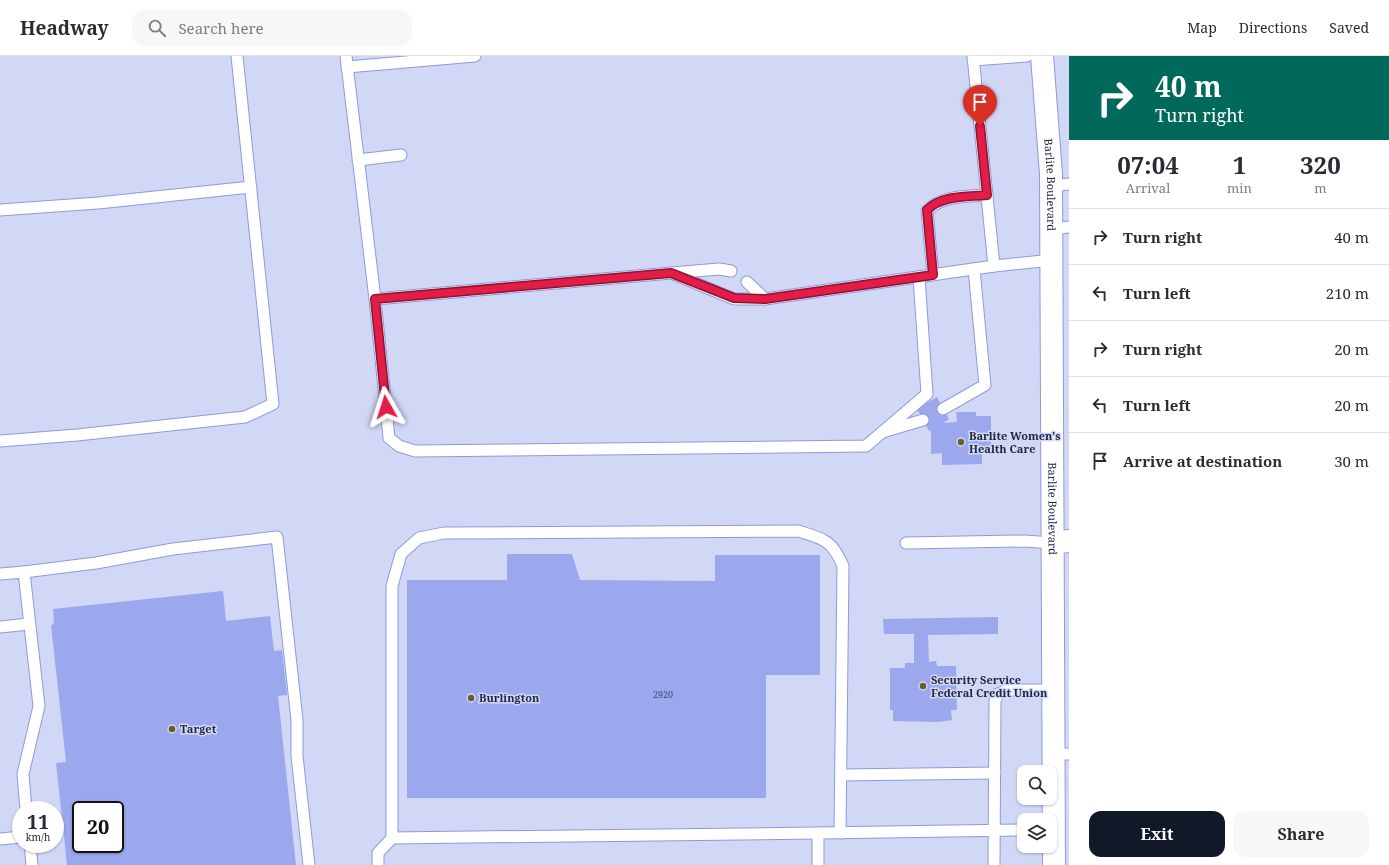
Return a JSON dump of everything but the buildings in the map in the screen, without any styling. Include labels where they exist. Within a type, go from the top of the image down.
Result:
[{"type":"street","name":"Barlite Boulevard","points":[[1042,56],[1060,185],[1060,228],[1052,260],[1061,542],[1053,690],[1061,754],[1054,813]]},
{"type":"street","name":"Barlite Boulevard","points":[[1053,853],[1054,865]]},
{"type":"lane","points":[[0,442],[245,417],[273,404],[237,56]]},
{"type":"lane","points":[[475,56],[347,61],[375,299],[389,438],[399,446],[415,451],[866,446],[927,394],[919,277]]},
{"type":"lane","points":[[994,266],[973,58],[1027,56]]},
{"type":"lane","points":[[358,160],[401,155]]},
{"type":"lane","points":[[0,210],[98,203],[250,186]]},
{"type":"lane","points":[[933,275],[927,210],[932,204],[941,200],[987,195]]},
{"type":"lane","points":[[671,273],[734,298],[765,299],[994,266],[1052,260]]},
{"type":"lane","points":[[375,299],[719,269],[731,270]]},
{"type":"lane","points":[[943,409],[985,385],[974,269]]},
{"type":"lane","points":[[746,282],[765,299]]},
{"type":"lane","points":[[882,432],[923,420]]},
{"type":"lane","points":[[378,865],[378,853],[392,838],[392,586],[401,554],[419,538],[444,533],[798,530],[825,540],[837,552],[843,566],[840,833]]},
{"type":"lane","points":[[0,574],[96,563],[173,549],[277,537],[297,720],[296,756],[309,865]]},
{"type":"lane","points":[[906,543],[1025,541],[1061,542]]},
{"type":"lane","points":[[24,572],[39,706],[23,774],[25,801]]},
{"type":"lane","points":[[0,627],[29,624]]},
{"type":"lane","points":[[994,865],[995,701],[998,694],[1007,690],[1053,690]]},
{"type":"lane","points":[[841,776],[995,773]]},
{"type":"lane","points":[[392,838],[1017,830]]},
{"type":"lane","points":[[818,833],[818,865]]},
{"type":"lane","points":[[0,839],[12,838]]},
{"type":"lane","points":[[31,853],[32,865]]},
{"type":"place","name":"Barlite Women's Health Care","points":[[961,442]]},
{"type":"place","name":"Security Service Federal Credit Union","points":[[923,686]]},
{"type":"place","name":"Burlington","points":[[471,698]]},
{"type":"place","name":"Target","points":[[172,729]]},
{"type":"route","points":[[386,407],[375,299],[671,273],[699,286],[734,298],[765,299],[933,275],[927,210],[932,204],[941,200],[987,195],[980,126]]}]
